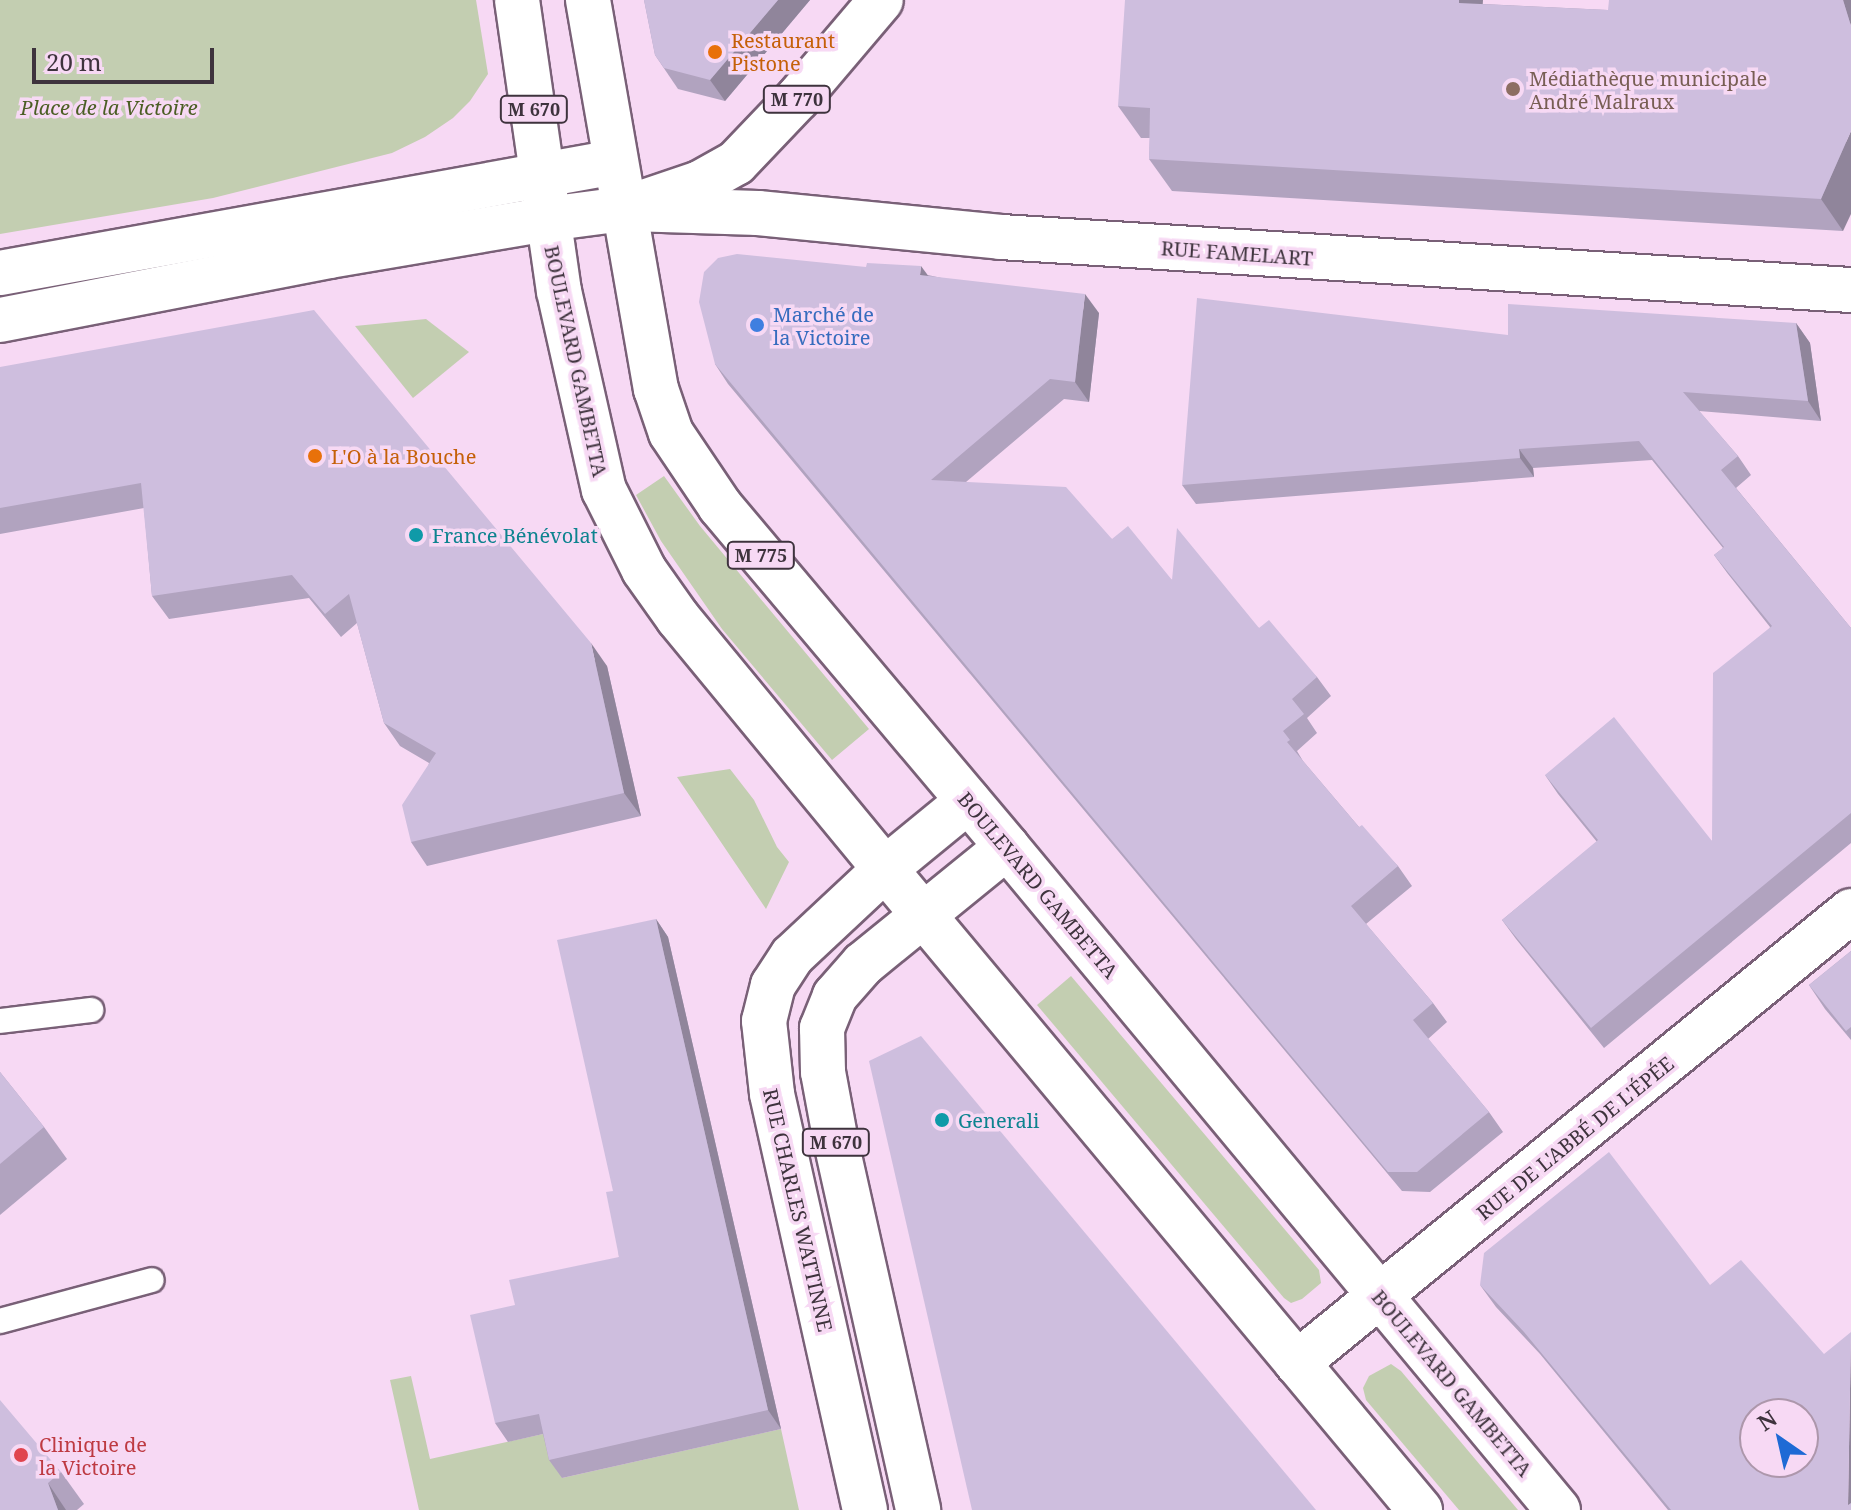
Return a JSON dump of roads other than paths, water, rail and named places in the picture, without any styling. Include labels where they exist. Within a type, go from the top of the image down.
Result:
[{"type":"main road","name":"M 670","points":[[517,0],[547,219]]},
{"type":"main road","points":[[588,0],[623,209]]},
{"type":"main road","name":"M 770","points":[[547,219],[623,209],[700,183],[736,163],[798,98],[881,0]]},
{"type":"main road","points":[[0,273],[615,162]]},
{"type":"main road","name":"RUE FAMELART","points":[[623,209],[758,213],[1001,237],[1851,290]]},
{"type":"main road","name":"BOULEVARD GAMBETTA","points":[[623,209],[662,412],[683,454],[720,506],[1558,1510]]},
{"type":"main road","points":[[0,320],[329,256],[547,219]]},
{"type":"main road","name":"BOULEVARD GAMBETTA","points":[[547,219],[565,326],[604,490],[626,539],[697,644],[1420,1510]]},
{"type":"main road","name":"RUE CHARLES WATTINNE","points":[[865,1510],[772,1094],[764,1021],[773,985],[792,956],[885,869],[968,801]]},
{"type":"main road","name":"M 670","points":[[918,1510],[836,1142],[821,1042],[826,1013],[844,984],[1007,847]]},
{"type":"main road","name":"RUE DE L'ABBÉ DE L'ÉPÉE","points":[[1297,1363],[1851,911]]},
{"type":"lane","points":[[0,1021],[91,1010]]},
{"type":"lane","points":[[0,1321],[152,1280]]},
{"type":"place","name":"Restaurant Pistone","points":[[715,52]]},
{"type":"place","name":"Médiathèque municipale André Malraux","points":[[1513,89]]},
{"type":"place","name":"Marché de la Victoire","points":[[757,325]]},
{"type":"place","name":"L'O à la Bouche","points":[[315,456]]},
{"type":"place","name":"France Bénévolat","points":[[416,535]]},
{"type":"place","name":"Generali","points":[[942,1120]]},
{"type":"place","name":"Clinique de la Victoire","points":[[21,1455]]},
{"type":"park label","name":"Place de la Victoire","points":[[109,107]]}]
